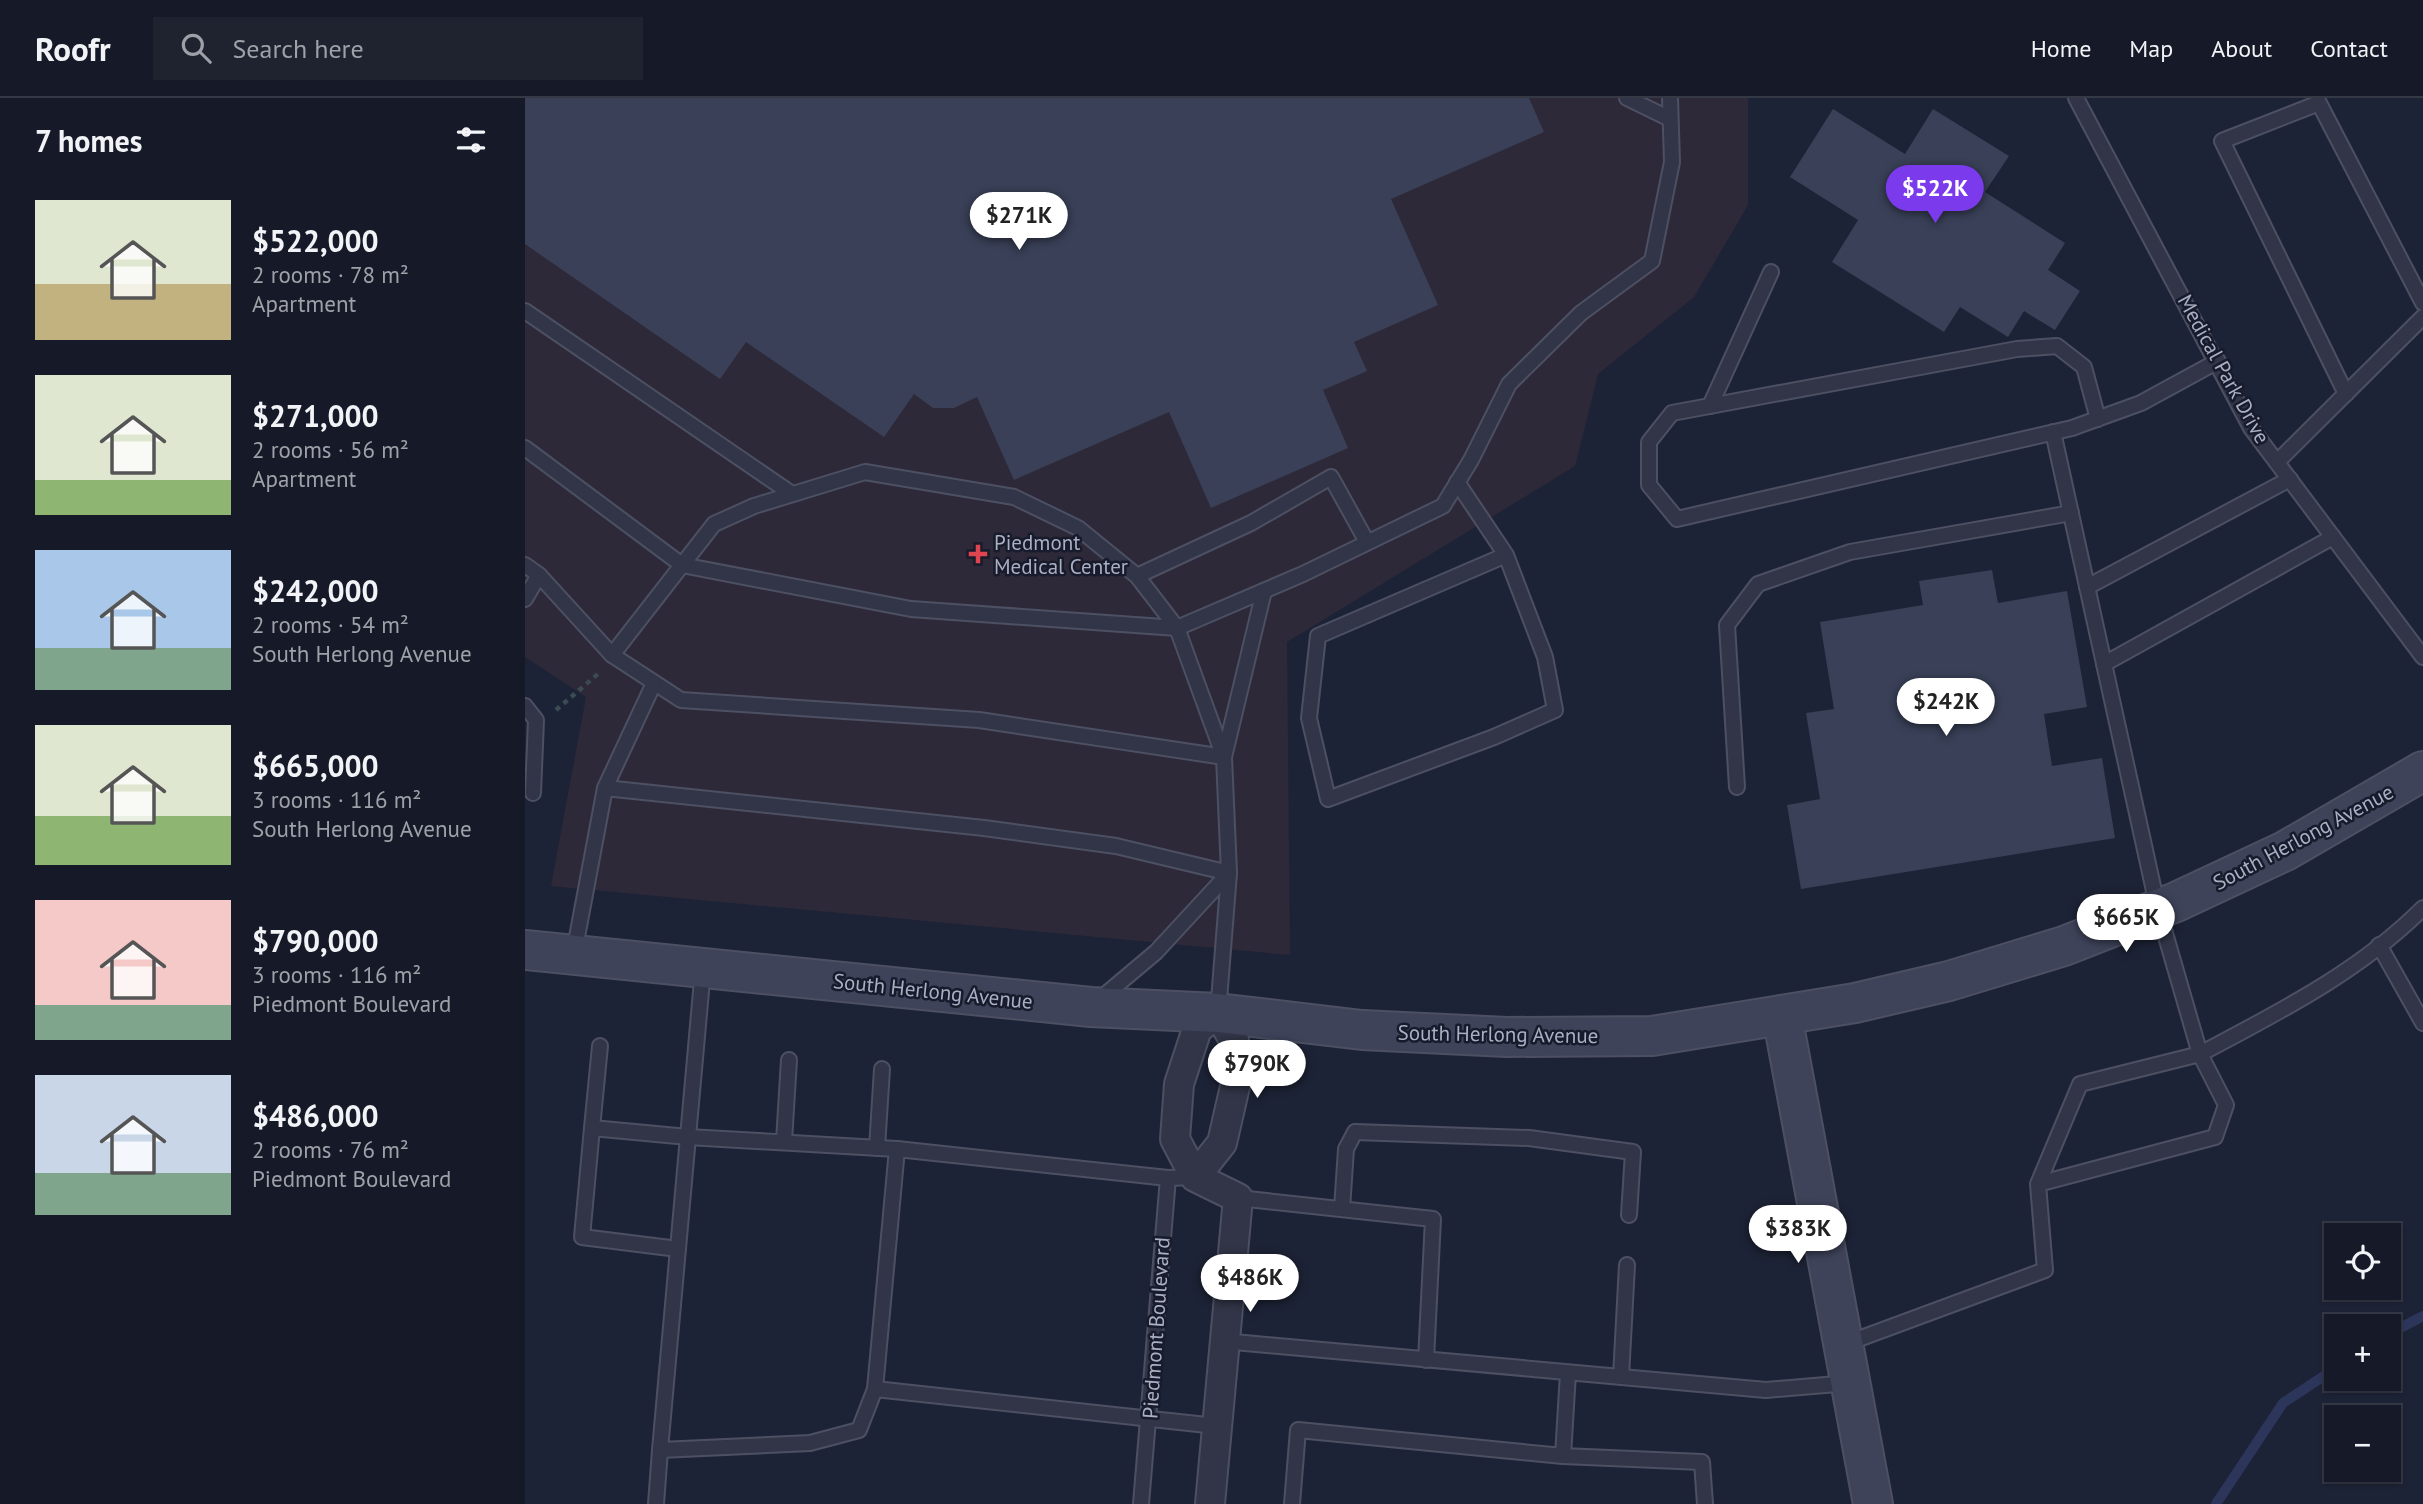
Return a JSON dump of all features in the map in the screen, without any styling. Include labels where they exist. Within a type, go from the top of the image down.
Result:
[{"type":"street","name":"South Herlong Avenue","points":[[526,952],[1091,1007],[1218,1013],[1362,1030],[1507,1037],[1652,1036],[1855,1003],[1949,981],[2064,946],[2158,909],[2285,851],[2423,771]]},
{"type":"street","points":[[1218,1013],[1234,1040],[1236,1082],[1222,1143],[1181,1177],[1175,1139],[1179,1084],[1197,1029],[1218,1013]]},
{"type":"street","points":[[1782,1015],[1873,1504]]},
{"type":"street","points":[[1181,1177],[1238,1198],[1210,1504]]},
{"type":"lane","points":[[1627,98],[1670,119]]},
{"type":"lane","points":[[525,448],[682,565],[911,609],[1177,628],[1264,591],[1443,506],[1509,384],[1581,313],[1652,261],[1672,162],[1669,98]]},
{"type":"lane","name":"Medical Park Drive","points":[[2076,98],[2218,361],[2251,428],[2423,657]]},
{"type":"lane","points":[[2346,394],[2223,141],[2319,103],[2423,303]]},
{"type":"lane","points":[[1710,407],[1771,272]]},
{"type":"lane","points":[[525,311],[792,494]]},
{"type":"lane","points":[[2277,462],[2423,317]]},
{"type":"lane","points":[[2098,419],[2084,367],[2057,346],[2017,349],[1672,413],[1649,442],[1649,485],[1677,519],[2053,432],[2098,419],[2141,403],[2218,361]]},
{"type":"lane","points":[[2038,1184],[2215,1137],[2226,1105],[2200,1054],[2158,909],[2053,432]]},
{"type":"lane","points":[[613,655],[714,524],[754,506],[865,472],[1014,497],[1078,528],[1137,576],[1177,628],[1224,758]]},
{"type":"lane","points":[[1137,576],[1251,523],[1331,477],[1367,542]]},
{"type":"lane","points":[[2087,587],[2290,479]]},
{"type":"lane","points":[[1457,482],[1506,555],[1545,657],[1555,710],[1494,737],[1328,799],[1310,718],[1318,636],[1506,555]]},
{"type":"lane","points":[[1737,787],[1727,625],[1758,584],[1850,552],[2071,513]]},
{"type":"lane","points":[[2104,664],[2333,537]]},
{"type":"lane","points":[[525,565],[539,575],[613,655],[681,701],[979,720],[1224,758]]},
{"type":"lane","points":[[525,599],[539,575]]},
{"type":"lane","points":[[1218,1013],[1229,873],[1224,758],[1264,591]]},
{"type":"lane","points":[[574,955],[605,788],[654,683]]},
{"type":"lane","points":[[525,706],[536,720],[533,793]]},
{"type":"lane","points":[[605,788],[1116,846],[1229,873]]},
{"type":"lane","points":[[1091,1007],[1156,952],[1229,873]]},
{"type":"lane","points":[[1844,1345],[2045,1270],[2038,1184],[2080,1084],[2200,1054],[2316,992],[2423,908]]},
{"type":"lane","points":[[2379,945],[2423,1023]]},
{"type":"lane","points":[[656,1504],[703,968]]},
{"type":"lane","points":[[600,1046],[582,1237],[678,1249]]},
{"type":"lane","points":[[784,1141],[789,1060]]},
{"type":"lane","points":[[877,1148],[882,1069]]},
{"type":"lane","points":[[591,1128],[688,1137],[897,1149],[1181,1177]]},
{"type":"lane","points":[[1342,1209],[1346,1149],[1356,1132],[1529,1138],[1633,1152],[1629,1215]]},
{"type":"lane","points":[[660,1450],[810,1443],[859,1430],[875,1389],[897,1149]]},
{"type":"lane","name":"Piedmont Boulevard","points":[[1141,1504],[1149,1416],[1181,1177]]},
{"type":"lane","points":[[1238,1198],[1433,1219],[1426,1360]]},
{"type":"lane","points":[[1621,1377],[1627,1265]]},
{"type":"lane","points":[[1223,1341],[1766,1390],[1850,1382]]},
{"type":"lane","points":[[1563,1456],[1568,1373]]},
{"type":"lane","points":[[875,1389],[1149,1416],[1216,1426]]},
{"type":"lane","points":[[1292,1504],[1298,1430],[1563,1456],[1702,1462],[1705,1504]]},
{"type":"path","points":[[536,720],[561,707],[597,677],[613,655]]},
{"type":"shaded area","name":"Piedmont Medical Center","points":[[525,98],[1748,98],[1748,205],[1694,297],[1598,374],[1575,466],[1287,642],[1290,955],[551,886],[586,697],[525,657]]},
{"type":"building","points":[[525,98],[1529,98],[1544,132],[1391,199],[1438,305],[1354,342],[1367,371],[1323,390],[1348,448],[1211,508],[1169,412],[1014,480],[977,397],[954,408],[933,408],[914,394],[884,437],[746,342],[720,379],[525,244]]},
{"type":"building","points":[[1833,109],[1905,154],[1933,109],[2009,156],[1985,192],[2065,243],[2048,270],[2080,291],[2055,330],[2024,311],[2008,337],[1960,307],[1944,332],[1832,262],[1858,220],[1790,177]]},
{"type":"building","points":[[1992,570],[1998,603],[2067,591],[2087,707],[2044,714],[2052,766],[2102,758],[2115,838],[1801,889],[1787,805],[1820,799],[1806,713],[1834,709],[1820,622],[1923,605],[1919,581]]},
{"type":"waterway","points":[[2401,1328],[2423,1316]]},
{"type":"waterway","points":[[2216,1504],[2283,1403],[2324,1376]]},
{"type":"place","name":"Piedmont Medical Center","points":[[978,554]]}]
